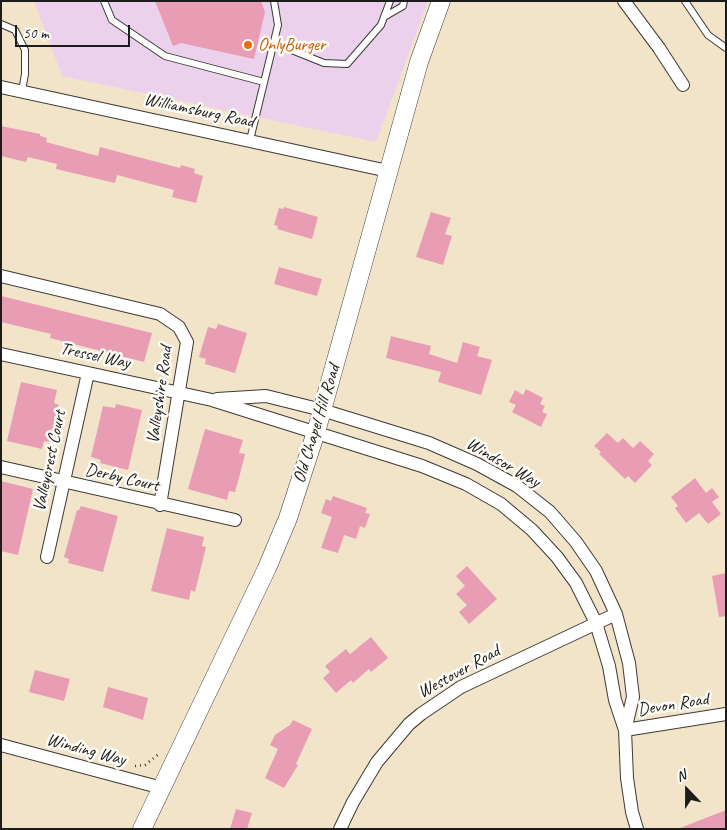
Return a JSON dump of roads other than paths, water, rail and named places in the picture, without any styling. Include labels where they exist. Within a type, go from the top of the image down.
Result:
[{"type":"street","name":"Old Chapel Hill Road","points":[[142,829],[267,568],[288,518],[316,432],[419,62],[442,1]]},
{"type":"street","points":[[624,1],[660,48],[683,85]]},
{"type":"street","name":"Williamsburg Road","points":[[1,87],[388,171]]},
{"type":"street","name":"Valleyshire Road","points":[[1,276],[160,314],[179,327],[187,342],[160,505]]},
{"type":"street","name":"Tressel Way","points":[[1,354],[212,400],[316,432]]},
{"type":"street","name":"Valleycrest Court","points":[[47,557],[88,373]]},
{"type":"street","name":"Tressel Way","points":[[212,400],[266,396],[322,410]]},
{"type":"street","name":"Windsor Way","points":[[322,410],[429,443],[477,464],[517,486],[550,512],[576,542],[596,571],[616,614],[629,663],[633,697],[625,730],[627,778],[632,812],[637,829]]},
{"type":"street","name":"Windsor Way","points":[[316,432],[422,466],[466,484],[501,504],[532,530],[557,557],[576,583],[596,623],[609,666],[615,700],[625,730]]},
{"type":"street","name":"Derby Court","points":[[1,468],[160,505],[235,520]]},
{"type":"street","name":"Westover Road","points":[[340,829],[353,802],[377,762],[408,724],[420,714],[461,687],[616,614]]},
{"type":"street","name":"Devon Road","points":[[625,730],[726,714]]},
{"type":"street","name":"Winding Way","points":[[1,745],[162,788]]},
{"type":"lane","points":[[104,1],[112,20],[165,56],[264,82]]},
{"type":"lane","points":[[250,140],[279,19],[274,1]]},
{"type":"lane","points":[[274,43],[324,63],[347,64],[381,25],[390,1]]},
{"type":"lane","points":[[384,17],[403,6],[404,1]]},
{"type":"lane","points":[[684,1],[708,35],[726,48]]},
{"type":"lane","points":[[1,24],[15,30],[25,50],[25,74],[22,91]]},
{"type":"place","name":"OnlyBurger","points":[[248,45]]}]
